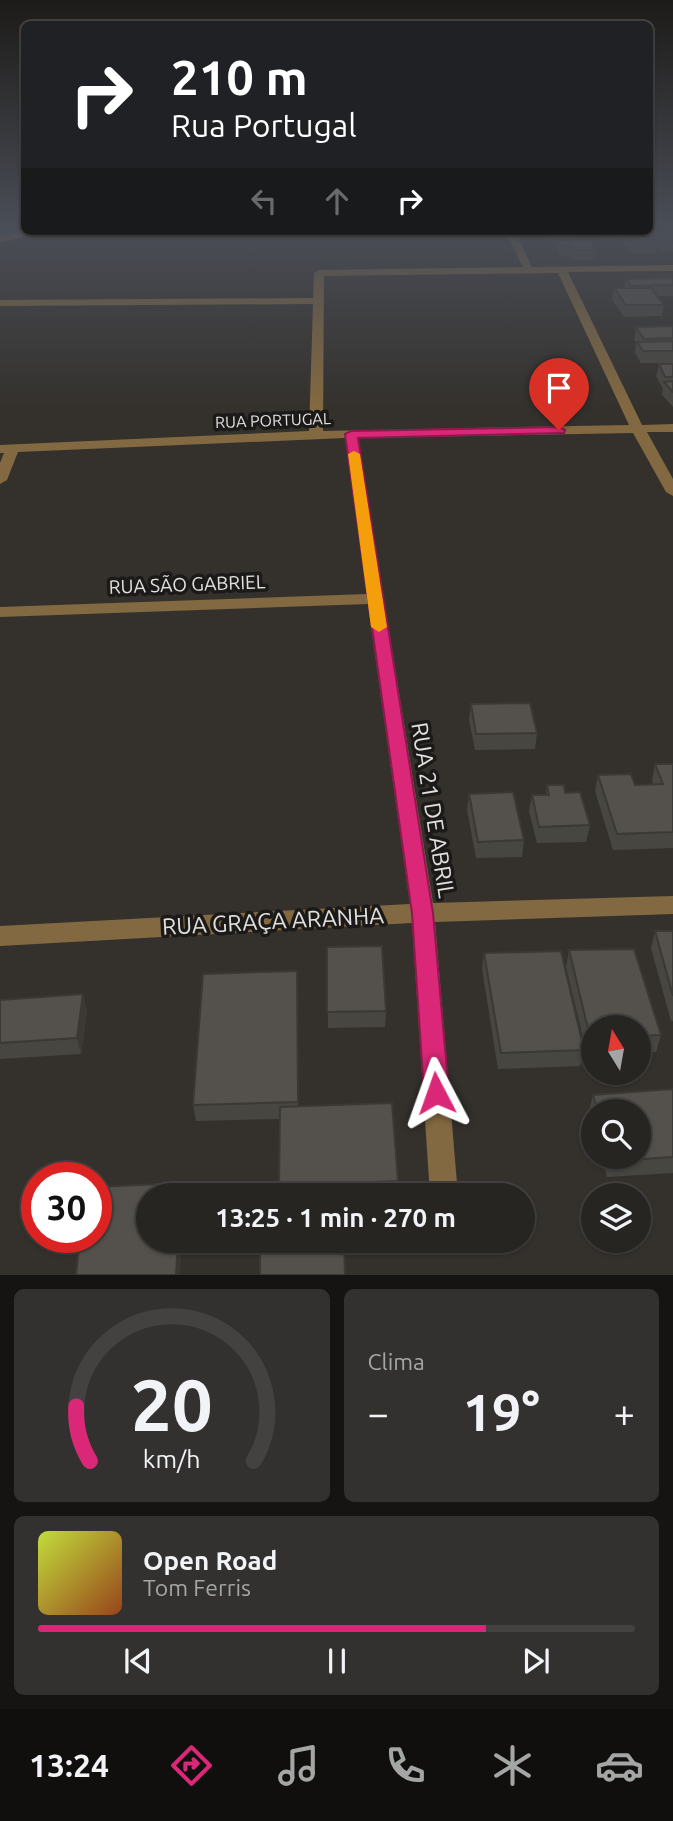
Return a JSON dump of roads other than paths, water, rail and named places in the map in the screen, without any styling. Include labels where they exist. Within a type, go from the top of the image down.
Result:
[{"type":"street","points":[[316,435],[318,288]]},
{"type":"street","points":[[570,288],[638,429],[673,492]]},
{"type":"street","points":[[0,303],[319,301]]},
{"type":"street","name":"RUA PORTUGAL","points":[[7,449],[316,435],[673,428]]},
{"type":"street","name":"RUA 21 DE ABRIL","points":[[351,434],[423,913],[443,1183]]},
{"type":"street","points":[[0,480],[7,449]]},
{"type":"street","name":"RUA SÃO GABRIEL","points":[[0,612],[374,599]]},
{"type":"street","name":"RUA GRAÇA ARANHA","points":[[0,936],[423,913],[673,905]]}]
